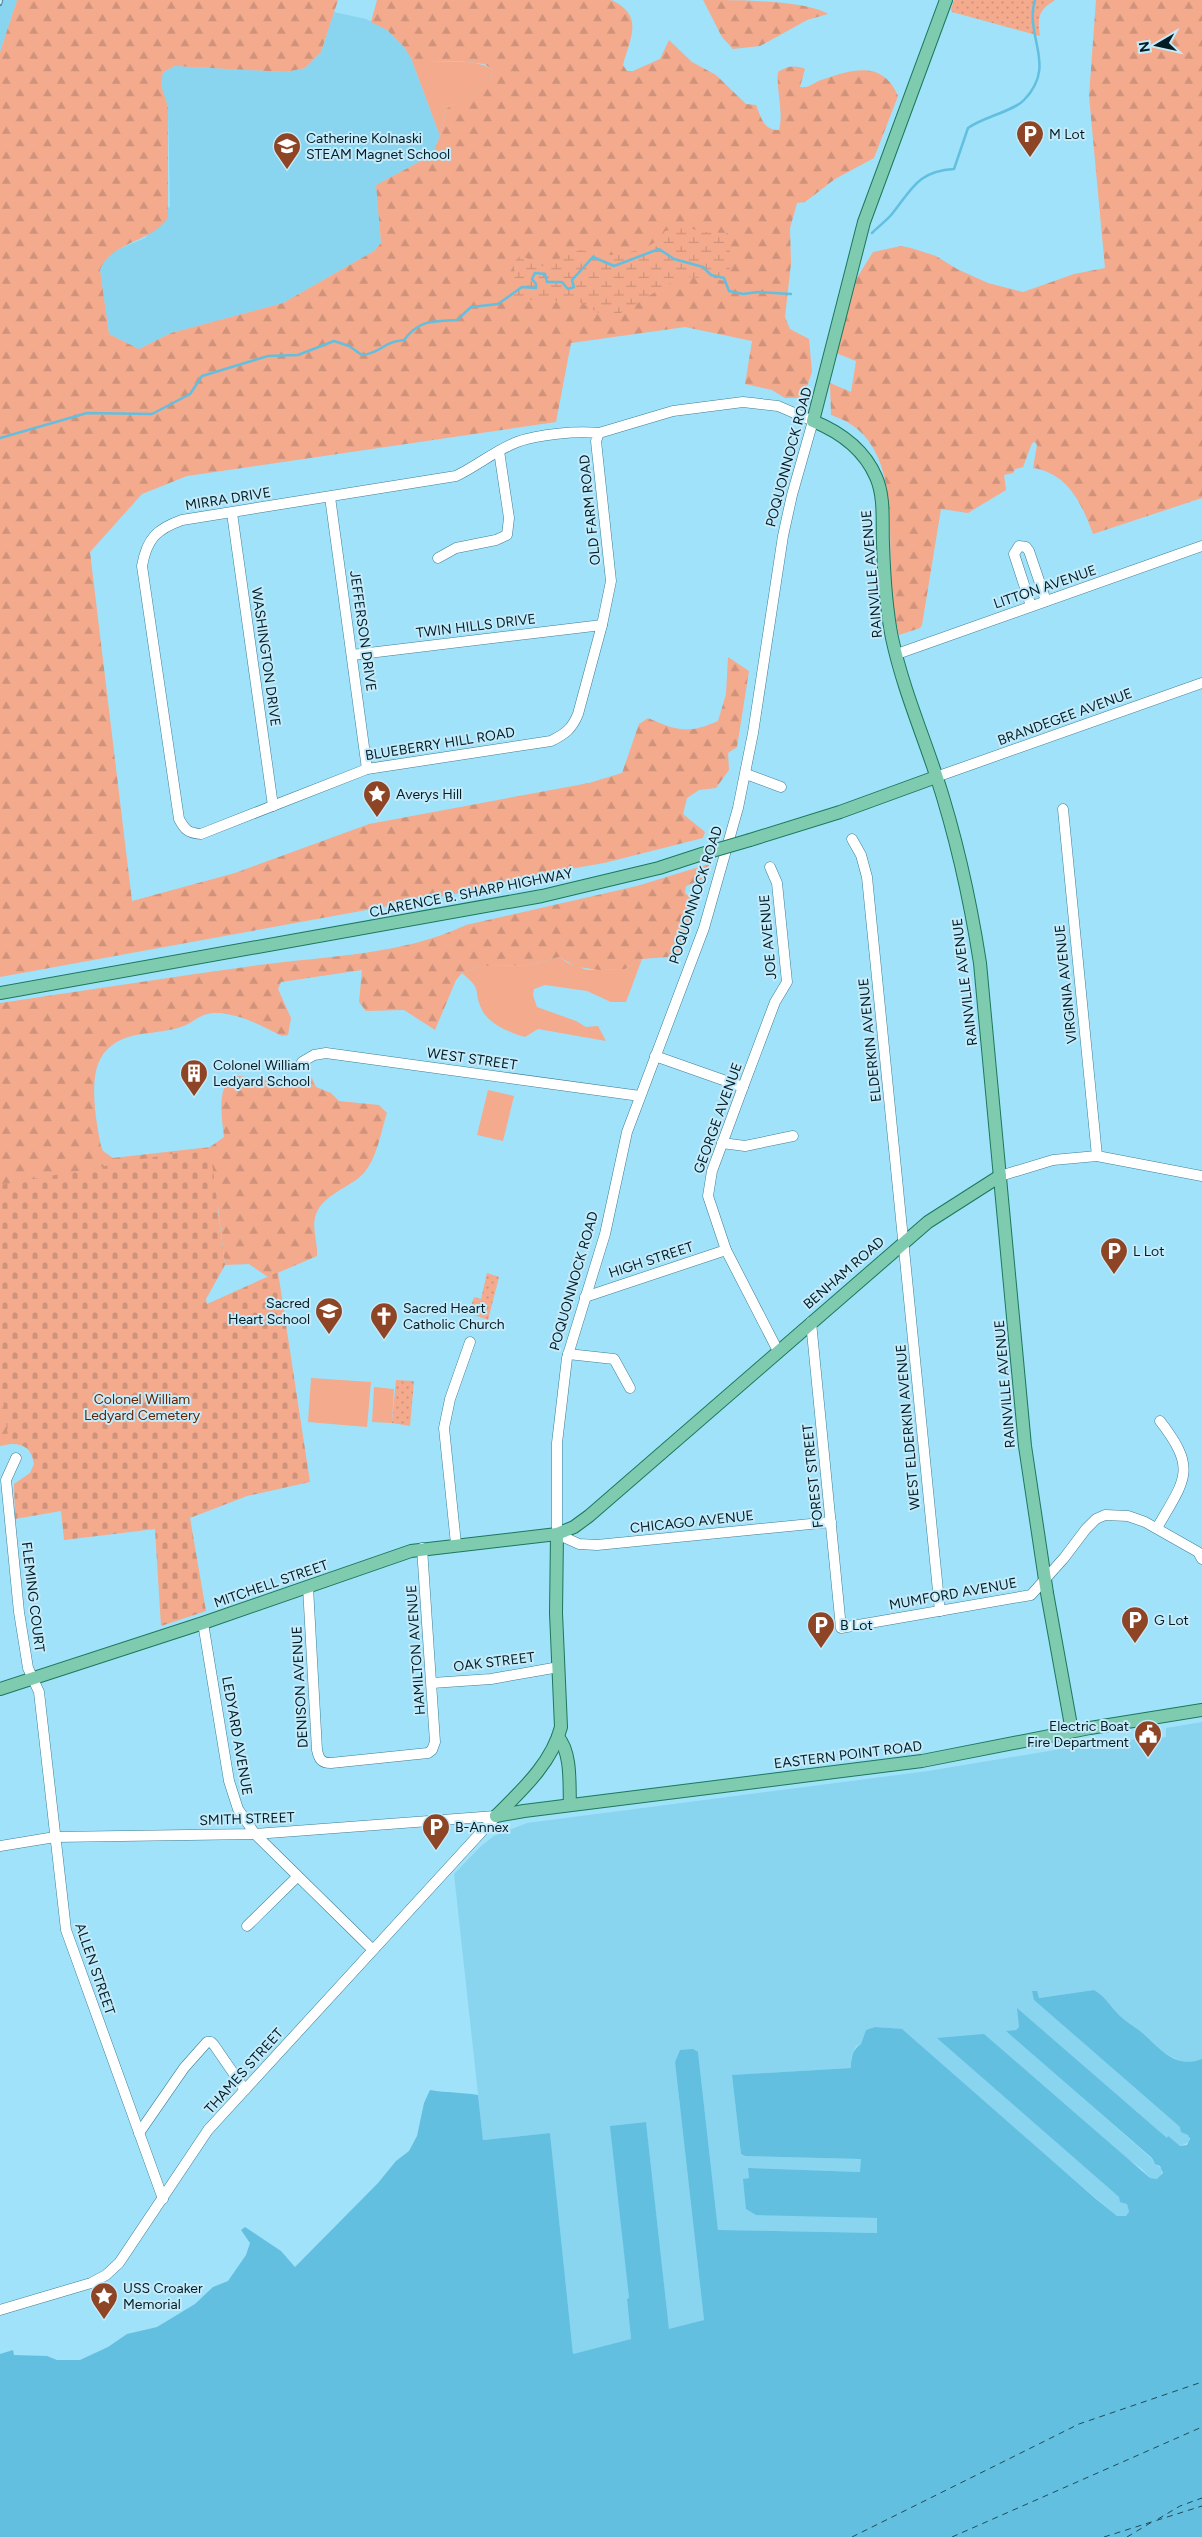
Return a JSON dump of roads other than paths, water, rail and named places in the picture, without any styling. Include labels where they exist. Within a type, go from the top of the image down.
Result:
[{"type":"main road","name":"POQUONNOCK ROAD","points":[[813,421],[864,222],[884,162],[946,0]]},
{"type":"main road","name":"RAINVILLE AVENUE","points":[[813,421],[848,440],[870,464],[876,478],[881,498],[887,602],[896,654],[908,696],[936,777],[966,883],[975,932],[1025,1446],[1044,1580],[1072,1731]]},
{"type":"main road","name":"CLARENCE B. SHARP HIGHWAY","points":[[0,993],[542,896],[659,868],[840,812],[936,777]]},
{"type":"main road","name":"BENHAM ROAD","points":[[557,1534],[574,1527],[589,1516],[904,1241],[928,1222],[1000,1176]]},
{"type":"main road","name":"POQUONNOCK ROAD","points":[[496,1816],[545,1762],[558,1737],[562,1713],[556,1613],[557,1534]]},
{"type":"main road","name":"MITCHELL STREET","points":[[0,1689],[34,1680],[422,1548],[557,1534]]},
{"type":"main road","name":"EASTERN POINT ROAD","points":[[496,1816],[922,1761],[1072,1731],[1202,1710]]},
{"type":"main road","points":[[558,1737],[564,1745],[570,1805]]},
{"type":"street","points":[[599,433],[673,411],[743,402],[778,406],[813,421]]},
{"type":"street","name":"POQUONNOCK ROAD","points":[[557,1534],[558,1443],[563,1376],[568,1354],[605,1234],[619,1161],[654,1056],[704,928],[746,774],[783,536],[813,421]]},
{"type":"street","name":"MIRRA DRIVE","points":[[184,830],[178,819],[142,566],[144,554],[151,540],[163,527],[182,520],[456,476],[517,442],[586,432],[599,433]]},
{"type":"street","name":"OLD FARM ROAD","points":[[599,433],[596,441],[611,582],[602,625]]},
{"type":"street","points":[[438,558],[456,548],[496,540],[506,535],[509,518],[499,451]]},
{"type":"street","name":"JEFFERSON DRIVE","points":[[330,497],[367,769]]},
{"type":"street","name":"WASHINGTON DRIVE","points":[[232,513],[273,806]]},
{"type":"street","points":[[1031,606],[1014,554],[1019,546],[1026,547],[1029,551],[1046,601]]},
{"type":"street","name":"LITTON AVENUE","points":[[896,654],[1202,546]]},
{"type":"street","name":"TWIN HILLS DRIVE","points":[[352,655],[602,625]]},
{"type":"street","name":"BLUEBERRY HILL ROAD","points":[[184,830],[191,834],[202,834],[367,769],[551,741],[572,728],[578,714],[602,625]]},
{"type":"street","name":"BRANDEGEE AVENUE","points":[[936,777],[1202,683]]},
{"type":"street","points":[[746,774],[781,787]]},
{"type":"street","name":"VIRGINIA AVENUE","points":[[1062,809],[1097,1156]]},
{"type":"street","name":"ELDERKIN AVENUE","points":[[852,839],[862,857],[867,877],[904,1241]]},
{"type":"street","name":"JOE AVENUE","points":[[770,867],[777,883],[788,977],[775,1002]]},
{"type":"street","name":"GEORGE AVENUE","points":[[775,1002],[712,1171],[708,1196],[726,1250],[778,1351]]},
{"type":"street","name":"WEST STREET","points":[[302,1062],[314,1055],[326,1053],[640,1096]]},
{"type":"street","points":[[654,1056],[743,1087]]},
{"type":"street","points":[[722,1143],[745,1146],[793,1136]]},
{"type":"street","name":"BENHAM ROAD","points":[[1000,1176],[1053,1160],[1097,1156],[1202,1176]]},
{"type":"street","name":"WEST ELDERKIN AVENUE","points":[[904,1241],[940,1611]]},
{"type":"street","name":"HIGH STREET","points":[[586,1297],[726,1250]]},
{"type":"street","name":"FOREST STREET","points":[[811,1322],[841,1628]]},
{"type":"street","points":[[456,1544],[444,1433],[450,1399],[470,1342]]},
{"type":"street","points":[[568,1354],[614,1359],[630,1388]]},
{"type":"street","points":[[1157,1528],[1181,1485],[1185,1464],[1178,1443],[1160,1420]]},
{"type":"street","name":"FLEMING COURT","points":[[16,1458],[6,1480],[19,1612],[28,1668],[34,1680]]},
{"type":"street","name":"MUMFORD AVENUE","points":[[841,1628],[1031,1594],[1096,1519],[1105,1515],[1128,1516],[1157,1528],[1198,1552],[1202,1559]]},
{"type":"street","name":"CHICAGO AVENUE","points":[[557,1534],[579,1544],[597,1545],[831,1522]]},
{"type":"street","name":"HAMILTON AVENUE","points":[[422,1548],[435,1742],[432,1750]]},
{"type":"street","name":"DENISON AVENUE","points":[[308,1588],[317,1750],[320,1760],[324,1763],[331,1763],[424,1754],[432,1750]]},
{"type":"street","name":"LEDYARD AVENUE","points":[[204,1623],[232,1798],[255,1834],[373,1950]]},
{"type":"street","name":"OAK STREET","points":[[432,1683],[491,1679],[559,1667]]},
{"type":"street","name":"ALLEN STREET","points":[[34,1680],[39,1692],[64,1919],[69,1941],[164,2199]]},
{"type":"street","name":"SMITH STREET","points":[[0,1846],[55,1837],[255,1834],[496,1816]]},
{"type":"street","name":"THAMES STREET","points":[[0,2309],[78,2288],[99,2280],[119,2263],[164,2199],[208,2130],[496,1816]]},
{"type":"street","points":[[248,1926],[297,1877]]},
{"type":"street","points":[[139,2134],[184,2068],[206,2042],[211,2042],[214,2045],[245,2090]]},
{"type":"waterway","points":[[872,233],[890,217],[917,183],[932,173],[954,169],[968,128],[1019,104],[1034,87],[1039,75],[1040,63],[1033,26],[1035,0]]},
{"type":"waterway","points":[[0,438],[87,413],[152,414],[190,394],[202,376],[268,356],[298,355],[334,341],[349,346],[362,355],[369,354],[391,343],[404,340],[421,325],[434,321],[457,320],[471,307],[498,304],[522,287],[536,288],[536,284],[532,279],[535,273],[545,274],[547,282],[562,282],[568,289],[574,287],[572,280],[593,257],[614,266],[659,249],[674,259],[703,267],[711,275],[724,278],[729,291],[743,294],[758,292],[791,294]]},
{"type":"railway","points":[[0,4],[1,0]]},
{"type":"place","name":"M Lot","points":[[1030,158]]},
{"type":"place","name":"Catherine Kolnaski STEAM Magnet School","points":[[287,170]]},
{"type":"place","name":"Averys Hill","points":[[377,818]]},
{"type":"place","name":"Colonel William Ledyard School","points":[[194,1097]]},
{"type":"place","name":"L Lot","points":[[1114,1275]]},
{"type":"place","name":"Sacred Heart School","points":[[329,1335]]},
{"type":"place","name":"Sacred Heart Catholic Church","points":[[384,1340]]},
{"type":"place","name":"G Lot","points":[[1135,1644]]},
{"type":"place","name":"B Lot","points":[[821,1649]]},
{"type":"place","name":"Electric Boat Fire Department","points":[[1148,1758]]},
{"type":"place","name":"B-Annex","points":[[436,1851]]},
{"type":"place","name":"USS Croaker Memorial","points":[[104,2320]]},
{"type":"park label","name":"Colonel William Ledyard Cemetery","points":[[142,1408]]}]
